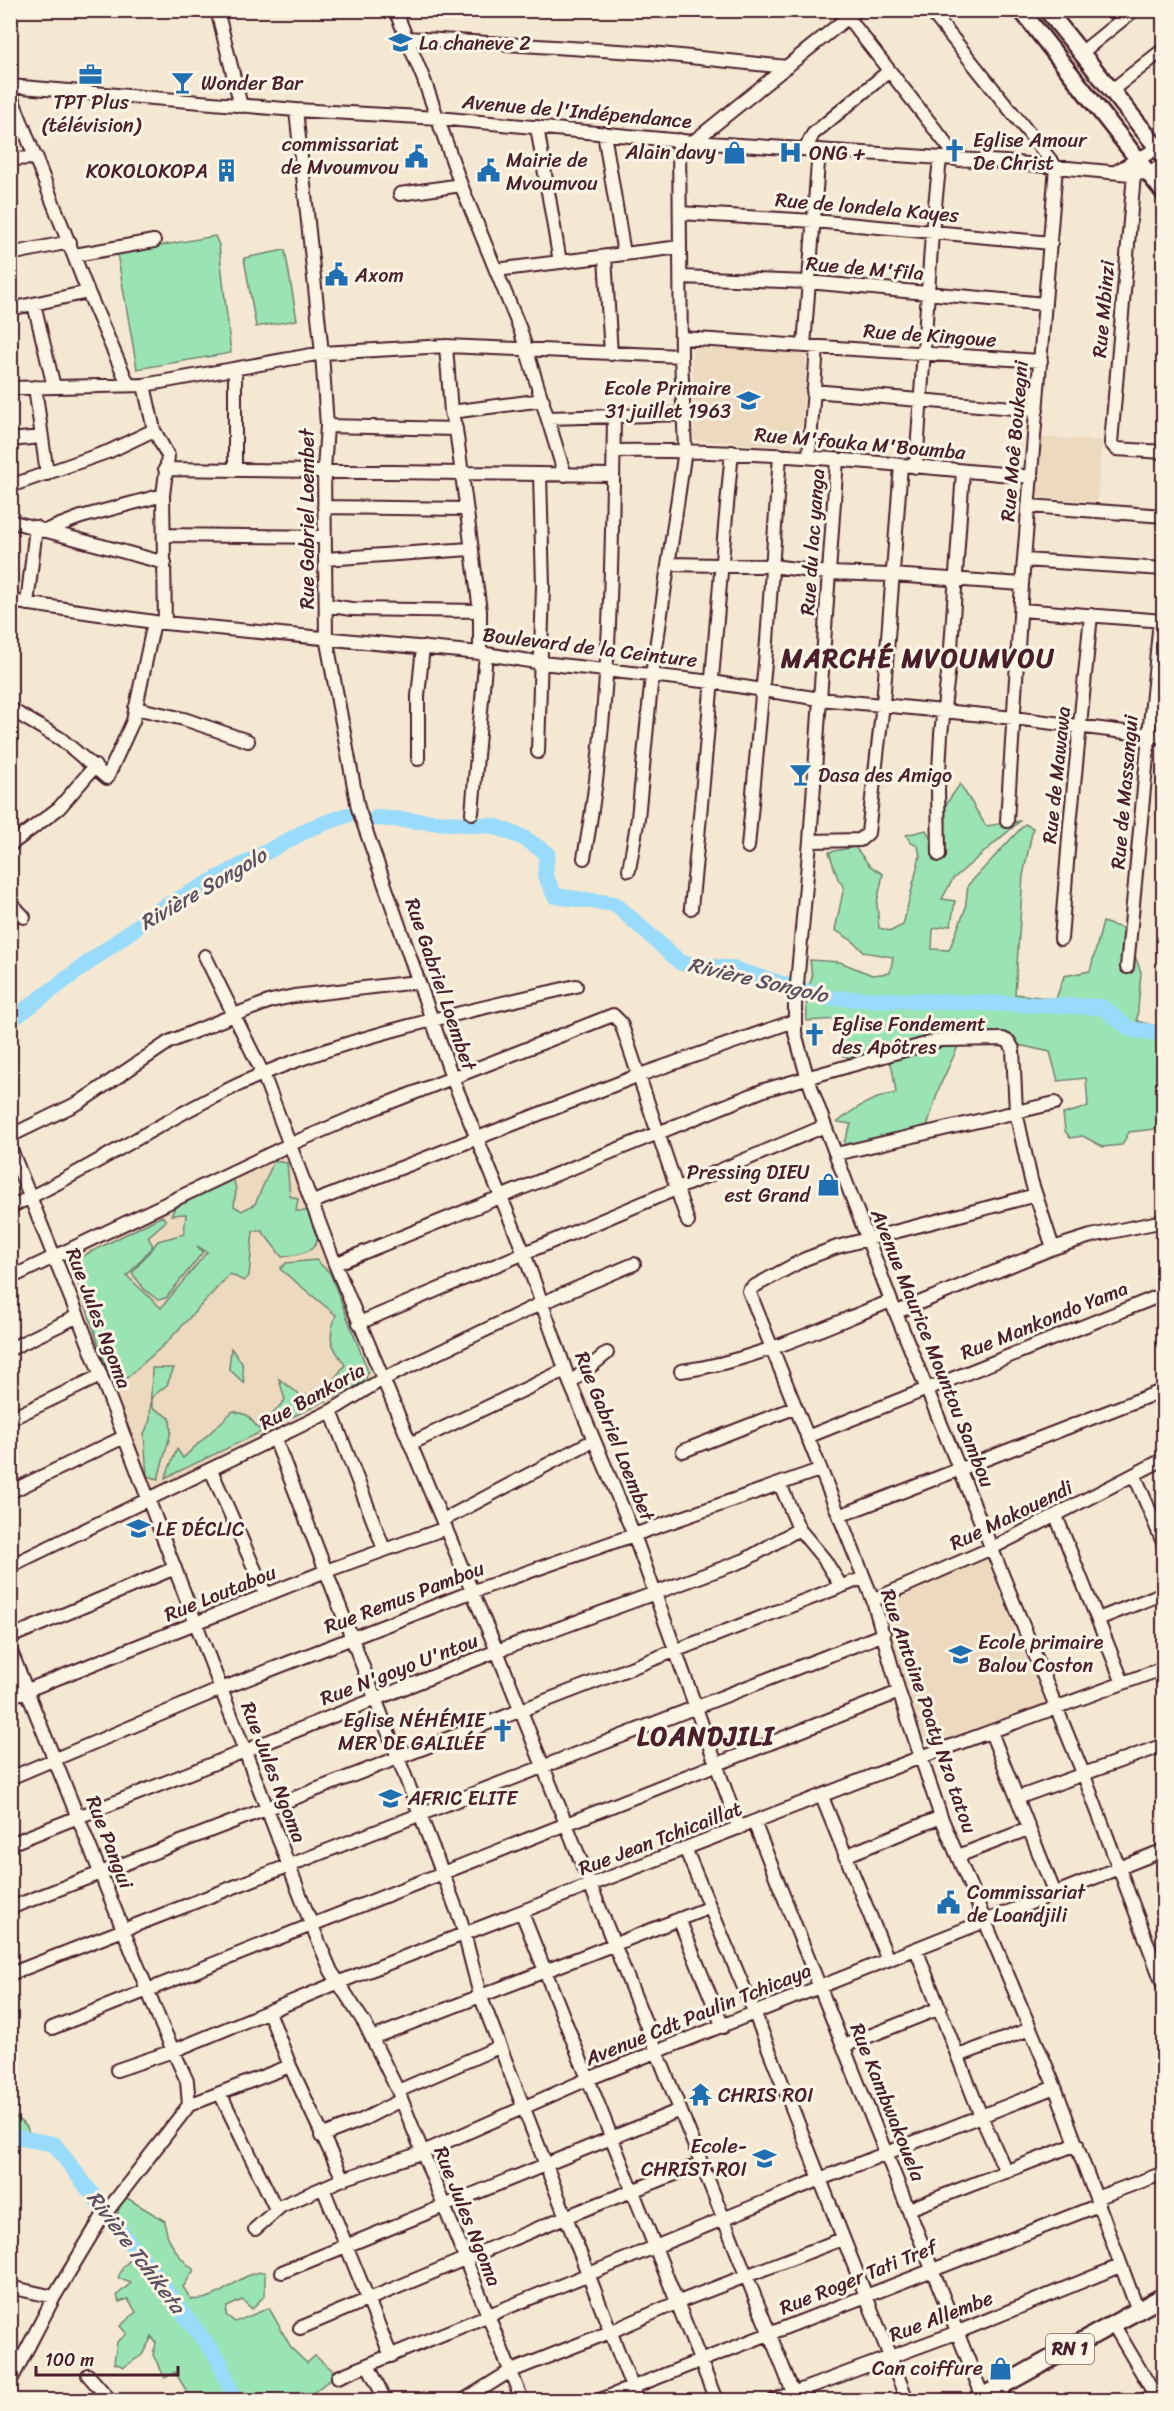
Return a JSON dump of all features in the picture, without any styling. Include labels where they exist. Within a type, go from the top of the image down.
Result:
[{"type":"highway","name":"RN 1","points":[[980,2399],[1003,2393],[1113,2324],[1164,2296]]},
{"type":"main road","points":[[1021,10],[1140,169],[1164,193]]},
{"type":"main road","points":[[1048,11],[1162,151]]},
{"type":"street","points":[[217,10],[241,106]]},
{"type":"street","points":[[395,10],[438,118],[461,185],[528,350],[565,475]]},
{"type":"street","points":[[930,10],[1056,167]]},
{"type":"street","points":[[1081,52],[1134,10]]},
{"type":"street","points":[[693,142],[787,67],[849,13],[889,70],[959,160]]},
{"type":"street","points":[[407,38],[640,53],[787,67]]},
{"type":"street","points":[[1112,90],[1164,49]]},
{"type":"street","points":[[804,346],[814,221],[813,134],[889,70]]},
{"type":"street","name":"Avenue de l'Indépendance","points":[[10,86],[241,106],[438,118],[693,142],[1117,171],[1140,169]]},
{"type":"street","points":[[10,93],[88,292],[128,384]]},
{"type":"street","name":"Rue Gabriel Loembet","points":[[296,110],[322,353],[327,426],[324,470],[326,637],[358,808],[453,1080],[524,1253],[570,1383],[634,1535],[739,1828]]},
{"type":"street","points":[[537,127],[560,262]]},
{"type":"street","points":[[604,133],[624,254]]},
{"type":"street","points":[[629,870],[638,818],[652,675],[686,450],[681,356],[679,140]]},
{"type":"street","points":[[1140,169],[1162,151]]},
{"type":"street","points":[[10,159],[37,158]]},
{"type":"street","points":[[915,467],[932,233],[940,159]]},
{"type":"street","points":[[1140,169],[1164,165]]},
{"type":"street","name":"Rue Moê Boukegni","points":[[1007,821],[1022,584],[1056,167]]},
{"type":"street","name":"Rue Mbinzi","points":[[1140,169],[1111,444],[1113,448],[1164,452]]},
{"type":"street","points":[[400,194],[461,185]]},
{"type":"street","name":"Rue de londela Kayes","points":[[680,213],[814,221],[1051,243]]},
{"type":"street","points":[[10,254],[70,242]]},
{"type":"street","points":[[75,255],[154,242]]},
{"type":"street","points":[[496,270],[680,247]]},
{"type":"street","points":[[605,257],[611,354]]},
{"type":"street","name":"Rue de M'fila","points":[[681,277],[808,282],[1045,304]]},
{"type":"street","points":[[10,309],[88,292]]},
{"type":"street","points":[[34,304],[54,387]]},
{"type":"street","name":"Rue de Kingoue","points":[[681,338],[1041,361]]},
{"type":"street","points":[[446,346],[451,412],[456,429],[462,473],[470,549],[480,611],[483,653],[472,813]]},
{"type":"street","points":[[10,388],[144,385],[322,353],[446,346],[681,356]]},
{"type":"street","points":[[808,456],[818,347]]},
{"type":"street","points":[[235,369],[235,468]]},
{"type":"street","points":[[10,709],[61,740],[95,766],[106,778],[133,720],[159,622],[165,563],[163,495],[168,456],[154,430],[144,385]]},
{"type":"street","points":[[35,387],[47,474]]},
{"type":"street","points":[[813,391],[1037,410]]},
{"type":"street","points":[[451,412],[543,400]]},
{"type":"street","points":[[548,418],[685,414]]},
{"type":"street","points":[[584,858],[594,807],[606,670],[611,576],[614,415]]},
{"type":"street","points":[[327,426],[456,429]]},
{"type":"street","points":[[10,486],[110,451],[154,430]]},
{"type":"street","points":[[10,440],[41,437]]},
{"type":"street","name":"Rue M'fouka M'Boumba","points":[[614,451],[686,450],[808,456],[1032,477]]},
{"type":"street","points":[[691,908],[712,682],[720,565],[732,452]]},
{"type":"street","points":[[748,847],[780,455]]},
{"type":"street","name":"Rue du lac yanga","points":[[820,699],[837,459]]},
{"type":"street","points":[[810,841],[860,840],[868,833],[883,704],[901,465]]},
{"type":"street","points":[[165,469],[324,470],[380,474],[612,475]]},
{"type":"street","points":[[939,855],[938,790],[963,471]]},
{"type":"street","points":[[538,752],[542,663],[540,475]]},
{"type":"street","points":[[40,529],[163,495]]},
{"type":"street","points":[[1029,506],[1164,516]]},
{"type":"street","points":[[324,507],[465,509]]},
{"type":"street","points":[[10,521],[165,563]]},
{"type":"street","points":[[27,604],[40,529]]},
{"type":"street","points":[[164,535],[325,537]]},
{"type":"street","points":[[325,559],[470,549]]},
{"type":"street","points":[[1024,560],[1164,569]]},
{"type":"street","points":[[669,564],[772,566],[828,573],[1022,584]]},
{"type":"street","name":"Boulevard de la Ceinture","points":[[10,601],[159,622],[483,653],[542,663],[712,682],[820,699],[1014,718],[1164,737]]},
{"type":"street","points":[[326,605],[351,609],[480,611]]},
{"type":"street","points":[[1021,610],[1162,621]]},
{"type":"street","name":"Rue de Mawawa","points":[[1061,939],[1091,615]]},
{"type":"street","name":"Rue de Massangui","points":[[1127,967],[1162,621]]},
{"type":"street","points":[[418,759],[418,696],[423,646]]},
{"type":"street","name":"Avenue Maurice Mountou Sambou","points":[[820,699],[794,1021],[807,1076],[894,1306],[1083,1773],[1162,1981]]},
{"type":"street","points":[[135,708],[184,719],[248,741]]},
{"type":"street","points":[[10,845],[59,808],[95,766]]},
{"type":"street","points":[[10,902],[24,917]]},
{"type":"street","points":[[205,956],[263,1074],[381,1380],[497,1651],[794,2397]]},
{"type":"street","points":[[11,1137],[80,1102],[169,1042],[234,1015],[271,1001],[294,996],[417,982]]},
{"type":"street","points":[[10,1207],[211,1099],[263,1074],[339,1046],[431,1020],[576,986]]},
{"type":"street","points":[[10,1278],[291,1144],[368,1111],[453,1080],[613,1016],[621,1023],[688,1222]]},
{"type":"street","points":[[313,1202],[637,1076],[794,1021]]},
{"type":"street","points":[[335,1264],[658,1134],[730,1102],[807,1076],[940,1040],[1003,1039],[1013,1048],[1016,1112],[1036,1195],[1053,1248]]},
{"type":"street","points":[[836,1154],[1055,1103]]},
{"type":"street","points":[[359,1323],[825,1126]]},
{"type":"street","name":"Rue Jules Ngoma","points":[[11,1137],[30,1198],[197,1623],[220,1689],[312,1926],[337,1983],[372,2038],[399,2095],[522,2400]]},
{"type":"street","points":[[869,1240],[1036,1195]]},
{"type":"street","points":[[681,1371],[703,1368],[770,1347],[1091,1236],[1164,1221]]},
{"type":"street","name":"Rue Antoine Poaty Nzo tatou","points":[[869,1240],[850,1243],[805,1259],[749,1291],[794,1408],[873,1600],[899,1692],[941,1816],[1055,2087],[1138,2311]]},
{"type":"street","name":"Rue Bankoria","points":[[10,1566],[331,1411],[381,1380],[542,1303],[634,1264]]},
{"type":"street","name":"Rue Mankondo Yama","points":[[807,1437],[1164,1294]]},
{"type":"street","points":[[10,1348],[78,1316]]},
{"type":"street","points":[[570,1383],[607,1353]]},
{"type":"street","points":[[410,1444],[565,1370]]},
{"type":"street","points":[[10,1419],[100,1376]]},
{"type":"street","points":[[839,1516],[1164,1390]]},
{"type":"street","points":[[683,1451],[794,1408]]},
{"type":"street","points":[[331,1411],[384,1549]]},
{"type":"street","points":[[10,1492],[124,1437]]},
{"type":"street","points":[[275,1439],[442,1873],[464,1935],[480,1995],[499,2046],[637,2400]]},
{"type":"street","name":"Rue Loutabou","points":[[10,1696],[444,1524],[594,1440]]},
{"type":"street","name":"Rue Makouendi","points":[[873,1600],[992,1548],[1164,1459]]},
{"type":"street","points":[[211,1470],[266,1595]]},
{"type":"street","name":"Rue Remus Pambou","points":[[10,1778],[220,1689],[471,1592],[819,1470]]},
{"type":"street","points":[[1135,1476],[1164,1545]]},
{"type":"street","points":[[780,1484],[799,1529],[824,1559],[841,1587]]},
{"type":"street","points":[[1056,1516],[1123,1683]]},
{"type":"street","name":"Rue N'goyo U'ntou","points":[[10,1844],[497,1651],[751,1558],[799,1529]]},
{"type":"street","points":[[10,1637],[175,1568]]},
{"type":"street","points":[[10,1908],[863,1578]]},
{"type":"street","points":[[1098,1619],[1164,1593]]},
{"type":"street","points":[[10,1974],[884,1634]]},
{"type":"street","name":"Rue Pangui","points":[[10,1648],[190,2089],[189,2105]]},
{"type":"street","name":"Rue Jean Tchicaillat","points":[[117,2070],[173,2051],[337,1983],[921,1757],[1164,1668]]},
{"type":"street","points":[[52,2028],[899,1692]]},
{"type":"street","points":[[991,1732],[1055,1894]]},
{"type":"street","points":[[1017,1798],[1164,1745]]},
{"type":"street","points":[[822,1797],[888,1960]]},
{"type":"street","points":[[845,1856],[941,1816]]},
{"type":"street","name":"Rue Kambwakouela","points":[[754,1822],[933,2268],[958,2332],[980,2399]]},
{"type":"street","points":[[958,1856],[1028,1829]]},
{"type":"street","points":[[685,1848],[708,1908],[755,2014],[818,2180],[908,2400]]},
{"type":"street","name":"Avenue Cdt Paulin Tchicaya","points":[[255,2229],[276,2209],[343,2179],[421,2152],[588,2079],[1164,1850]]},
{"type":"street","points":[[372,2038],[708,1908]]},
{"type":"street","points":[[522,1913],[613,2136],[716,2400]]},
{"type":"street","points":[[679,1919],[723,2027]]},
{"type":"street","points":[[916,1948],[981,2116],[1006,2172]]},
{"type":"street","points":[[844,2046],[940,2008]]},
{"type":"street","points":[[269,2012],[321,2136],[343,2179]]},
{"type":"street","points":[[958,2056],[1030,2029]]},
{"type":"street","points":[[321,2136],[362,2120],[399,2095],[499,2046]]},
{"type":"street","points":[[10,2382],[54,2297],[112,2202],[189,2105],[290,2066]]},
{"type":"street","points":[[338,2377],[886,2152],[1055,2087]]},
{"type":"street","points":[[220,2093],[276,2209]]},
{"type":"street","points":[[282,2272],[544,2163],[680,2110]]},
{"type":"street","points":[[909,2209],[1077,2144]]},
{"type":"street","points":[[300,2328],[565,2217],[702,2164]]},
{"type":"street","name":"Rue Roger Tati Tref","points":[[600,2400],[866,2296],[1164,2173]]},
{"type":"street","points":[[324,2188],[391,2355]]},
{"type":"street","points":[[464,2400],[509,2372],[610,2332],[676,2302],[842,2239]]},
{"type":"street","name":"Rue Allembe","points":[[774,2400],[794,2397],[1120,2266]]},
{"type":"street","points":[[10,2287],[54,2297]]},
{"type":"street","points":[[1113,2324],[1155,2396]]},
{"type":"street","points":[[368,2365],[385,2400]]},
{"type":"street","points":[[88,2375],[110,2400]]},
{"type":"shaded area","name":"Ecole Primaire 31 juillet 1963","points":[[692,348],[807,352],[801,448],[694,440]]},
{"type":"shaded area","points":[[1040,437],[1102,441],[1097,502],[1033,497]]},
{"type":"shaded area","points":[[283,1151],[373,1380],[152,1489],[64,1258]]},
{"type":"shaded area","name":"Ecole primaire Balou Coston","points":[[985,1556],[1045,1703],[927,1747],[878,1604]]},
{"type":"green space","points":[[215,236],[219,245],[231,353],[137,369],[117,253]]},
{"type":"green space","points":[[285,250],[297,320],[256,327],[244,258]]},
{"type":"green space","points":[[960,784],[986,826],[1020,821],[953,879],[942,899],[955,901],[951,925],[933,929],[932,949],[949,950],[965,910],[968,885],[1025,824],[1033,828],[1023,876],[1015,994],[1056,999],[1064,976],[1090,971],[1103,922],[1125,929],[1141,972],[1137,1021],[1163,1028],[1163,1118],[1155,1129],[1129,1132],[1122,1145],[1103,1147],[1083,1136],[1070,1138],[1065,1131],[1063,1114],[1088,1107],[1086,1078],[1058,1081],[1050,1052],[1014,1044],[962,1038],[939,1088],[925,1133],[850,1151],[844,1142],[851,1124],[838,1122],[865,1103],[896,1093],[892,1067],[887,1057],[854,1059],[841,1055],[843,1035],[838,1019],[807,1021],[806,993],[812,978],[810,960],[840,962],[872,975],[890,973],[893,957],[864,952],[853,941],[835,930],[844,887],[838,879],[829,852],[855,847],[870,866],[883,874],[877,903],[879,928],[891,931],[903,925],[920,856],[918,846],[911,843],[906,835],[926,830],[936,849],[944,807]]},
{"type":"green space","points":[[274,1161],[287,1163],[290,1196],[298,1199],[296,1211],[320,1211],[317,1240],[314,1246],[310,1250],[282,1257],[262,1231],[253,1231],[249,1276],[244,1281],[230,1274],[167,1342],[120,1384],[110,1378],[71,1262],[162,1216],[166,1221],[148,1237],[153,1246],[127,1276],[161,1308],[207,1252],[197,1246],[203,1252],[166,1298],[158,1300],[145,1290],[132,1273],[158,1241],[184,1234],[186,1214],[171,1215],[177,1204],[233,1176],[236,1190],[234,1206],[242,1211],[255,1204]]},
{"type":"green space","points":[[316,1260],[330,1273],[368,1371],[365,1382],[165,1478],[177,1449],[183,1458],[233,1411],[247,1415],[259,1429],[285,1400],[279,1379],[303,1397],[330,1384],[345,1365],[336,1352],[331,1337],[336,1315],[280,1269],[286,1263]]},
{"type":"green space","points":[[231,1348],[242,1363],[244,1383],[229,1369]]},
{"type":"green space","points":[[152,1368],[174,1368],[167,1385],[152,1397],[152,1407],[170,1418],[171,1432],[158,1479],[147,1476],[144,1434],[150,1420]]},
{"type":"green space","points":[[11,2113],[27,2127],[29,2133],[11,2131]]},
{"type":"green space","points":[[122,2195],[165,2221],[167,2235],[174,2248],[194,2270],[183,2287],[191,2299],[211,2297],[246,2276],[265,2272],[265,2295],[252,2309],[242,2300],[227,2307],[226,2315],[235,2322],[269,2308],[292,2349],[307,2363],[315,2356],[335,2372],[333,2377],[308,2397],[310,2400],[207,2400],[204,2394],[192,2400],[175,2372],[165,2378],[153,2355],[156,2343],[152,2337],[142,2355],[124,2367],[114,2363],[117,2342],[127,2334],[120,2326],[136,2312],[128,2299],[119,2302],[117,2295],[131,2283],[118,2278],[123,2267],[135,2255],[117,2217]]},
{"type":"waterway","name":"Rivière Songolo","points":[[10,1021],[162,908],[311,828],[347,815]]},
{"type":"waterway","name":"Rivière Songolo","points":[[376,818],[494,826],[524,838],[547,853],[545,875],[555,896],[615,904],[681,963],[733,969],[828,998],[1102,1007],[1130,1029],[1164,1034]]},
{"type":"waterway","name":"Rivière Tchiketa","points":[[10,2136],[54,2144],[219,2360],[234,2400]]},
{"type":"place","name":"La chaneve 2","points":[[401,43]]},
{"type":"place","name":"TPT Plus (télévision)","points":[[91,75]]},
{"type":"place","name":"Wonder Bar","points":[[183,83]]},
{"type":"place","name":"Eglise Amour De Christ","points":[[955,151]]},
{"type":"place","name":"Alain davy","points":[[734,152]]},
{"type":"place","name":"ONG +","points":[[791,153]]},
{"type":"place","name":"commissariat de Mvoumvou","points":[[417,156]]},
{"type":"place","name":"KOKOLOKOPA","points":[[226,171]]},
{"type":"place","name":"Mairie de Mvoumvou","points":[[488,171]]},
{"type":"place","name":"Axom","points":[[337,275]]},
{"type":"place","name":"Ecole Primaire 31 juillet 1963","points":[[749,400]]},
{"type":"place","name":"Dasa des Amigo","points":[[800,775]]},
{"type":"place","name":"Eglise Fondement des Apôtres","points":[[814,1035]]},
{"type":"place","name":"Pressing DIEU est Grand","points":[[828,1184]]},
{"type":"place","name":"LE DÉCLIC","points":[[138,1529]]},
{"type":"place","name":"Ecole primaire Balou Coston","points":[[960,1654]]},
{"type":"place","name":"Eglise NÉHÉMIE MER DE GALILÉE","points":[[503,1731]]},
{"type":"place","name":"AFRIC ELITE","points":[[390,1798]]},
{"type":"place","name":"Commissariat de Loandjili","points":[[949,1903]]},
{"type":"place","name":"CHRIS ROI","points":[[700,2095]]},
{"type":"place","name":"Ecole- CHRIST ROI","points":[[765,2158]]},
{"type":"place","name":"Can coiffure","points":[[1001,2368]]},
{"type":"district","name":"MARCHÉ MVOUMVOU","points":[[918,658]]},
{"type":"district","name":"LOANDJILI","points":[[706,1736]]}]
